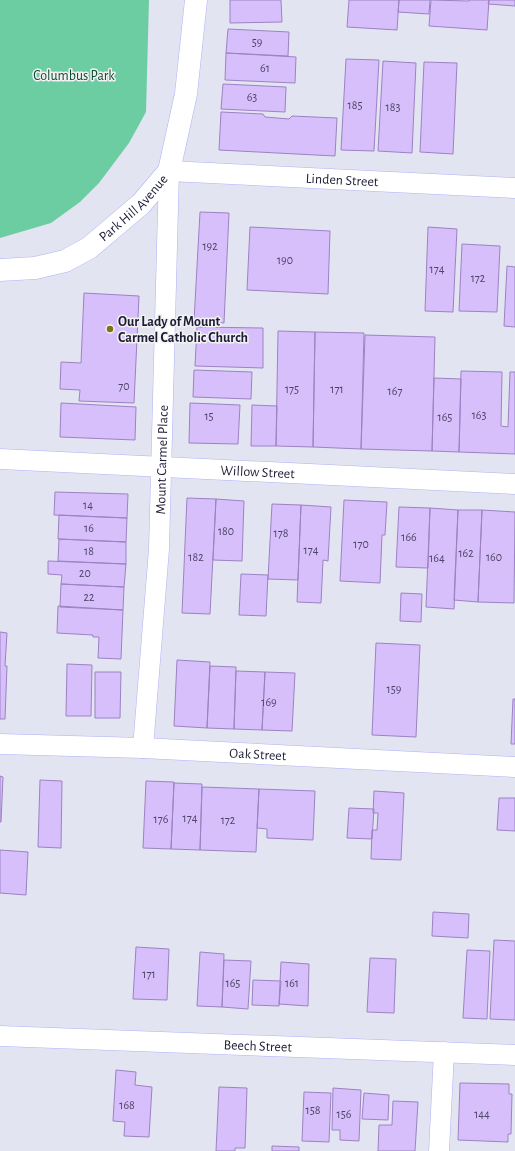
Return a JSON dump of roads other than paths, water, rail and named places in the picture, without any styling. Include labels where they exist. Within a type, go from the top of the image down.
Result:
[{"type":"street","name":"Park Hill Avenue","points":[[0,270],[35,268],[65,261],[89,248],[141,204],[169,171],[186,94],[196,0]]},
{"type":"street","name":"Linden Street","points":[[169,171],[515,188]]},
{"type":"street","name":"Mount Carmel Place","points":[[143,748],[159,549],[169,171]]},
{"type":"street","name":"Willow Street","points":[[0,459],[515,484]]},
{"type":"street","name":"Oak Street","points":[[0,744],[143,748],[515,766]]},
{"type":"street","name":"Beech Street","points":[[0,1036],[515,1055]]},
{"type":"street","points":[[439,1151],[444,1052]]},
{"type":"place","name":"Our Lady of Mount Carmel Catholic Church","points":[[110,329]]},
{"type":"park label","name":"Columbus Park","points":[[74,75]]}]
